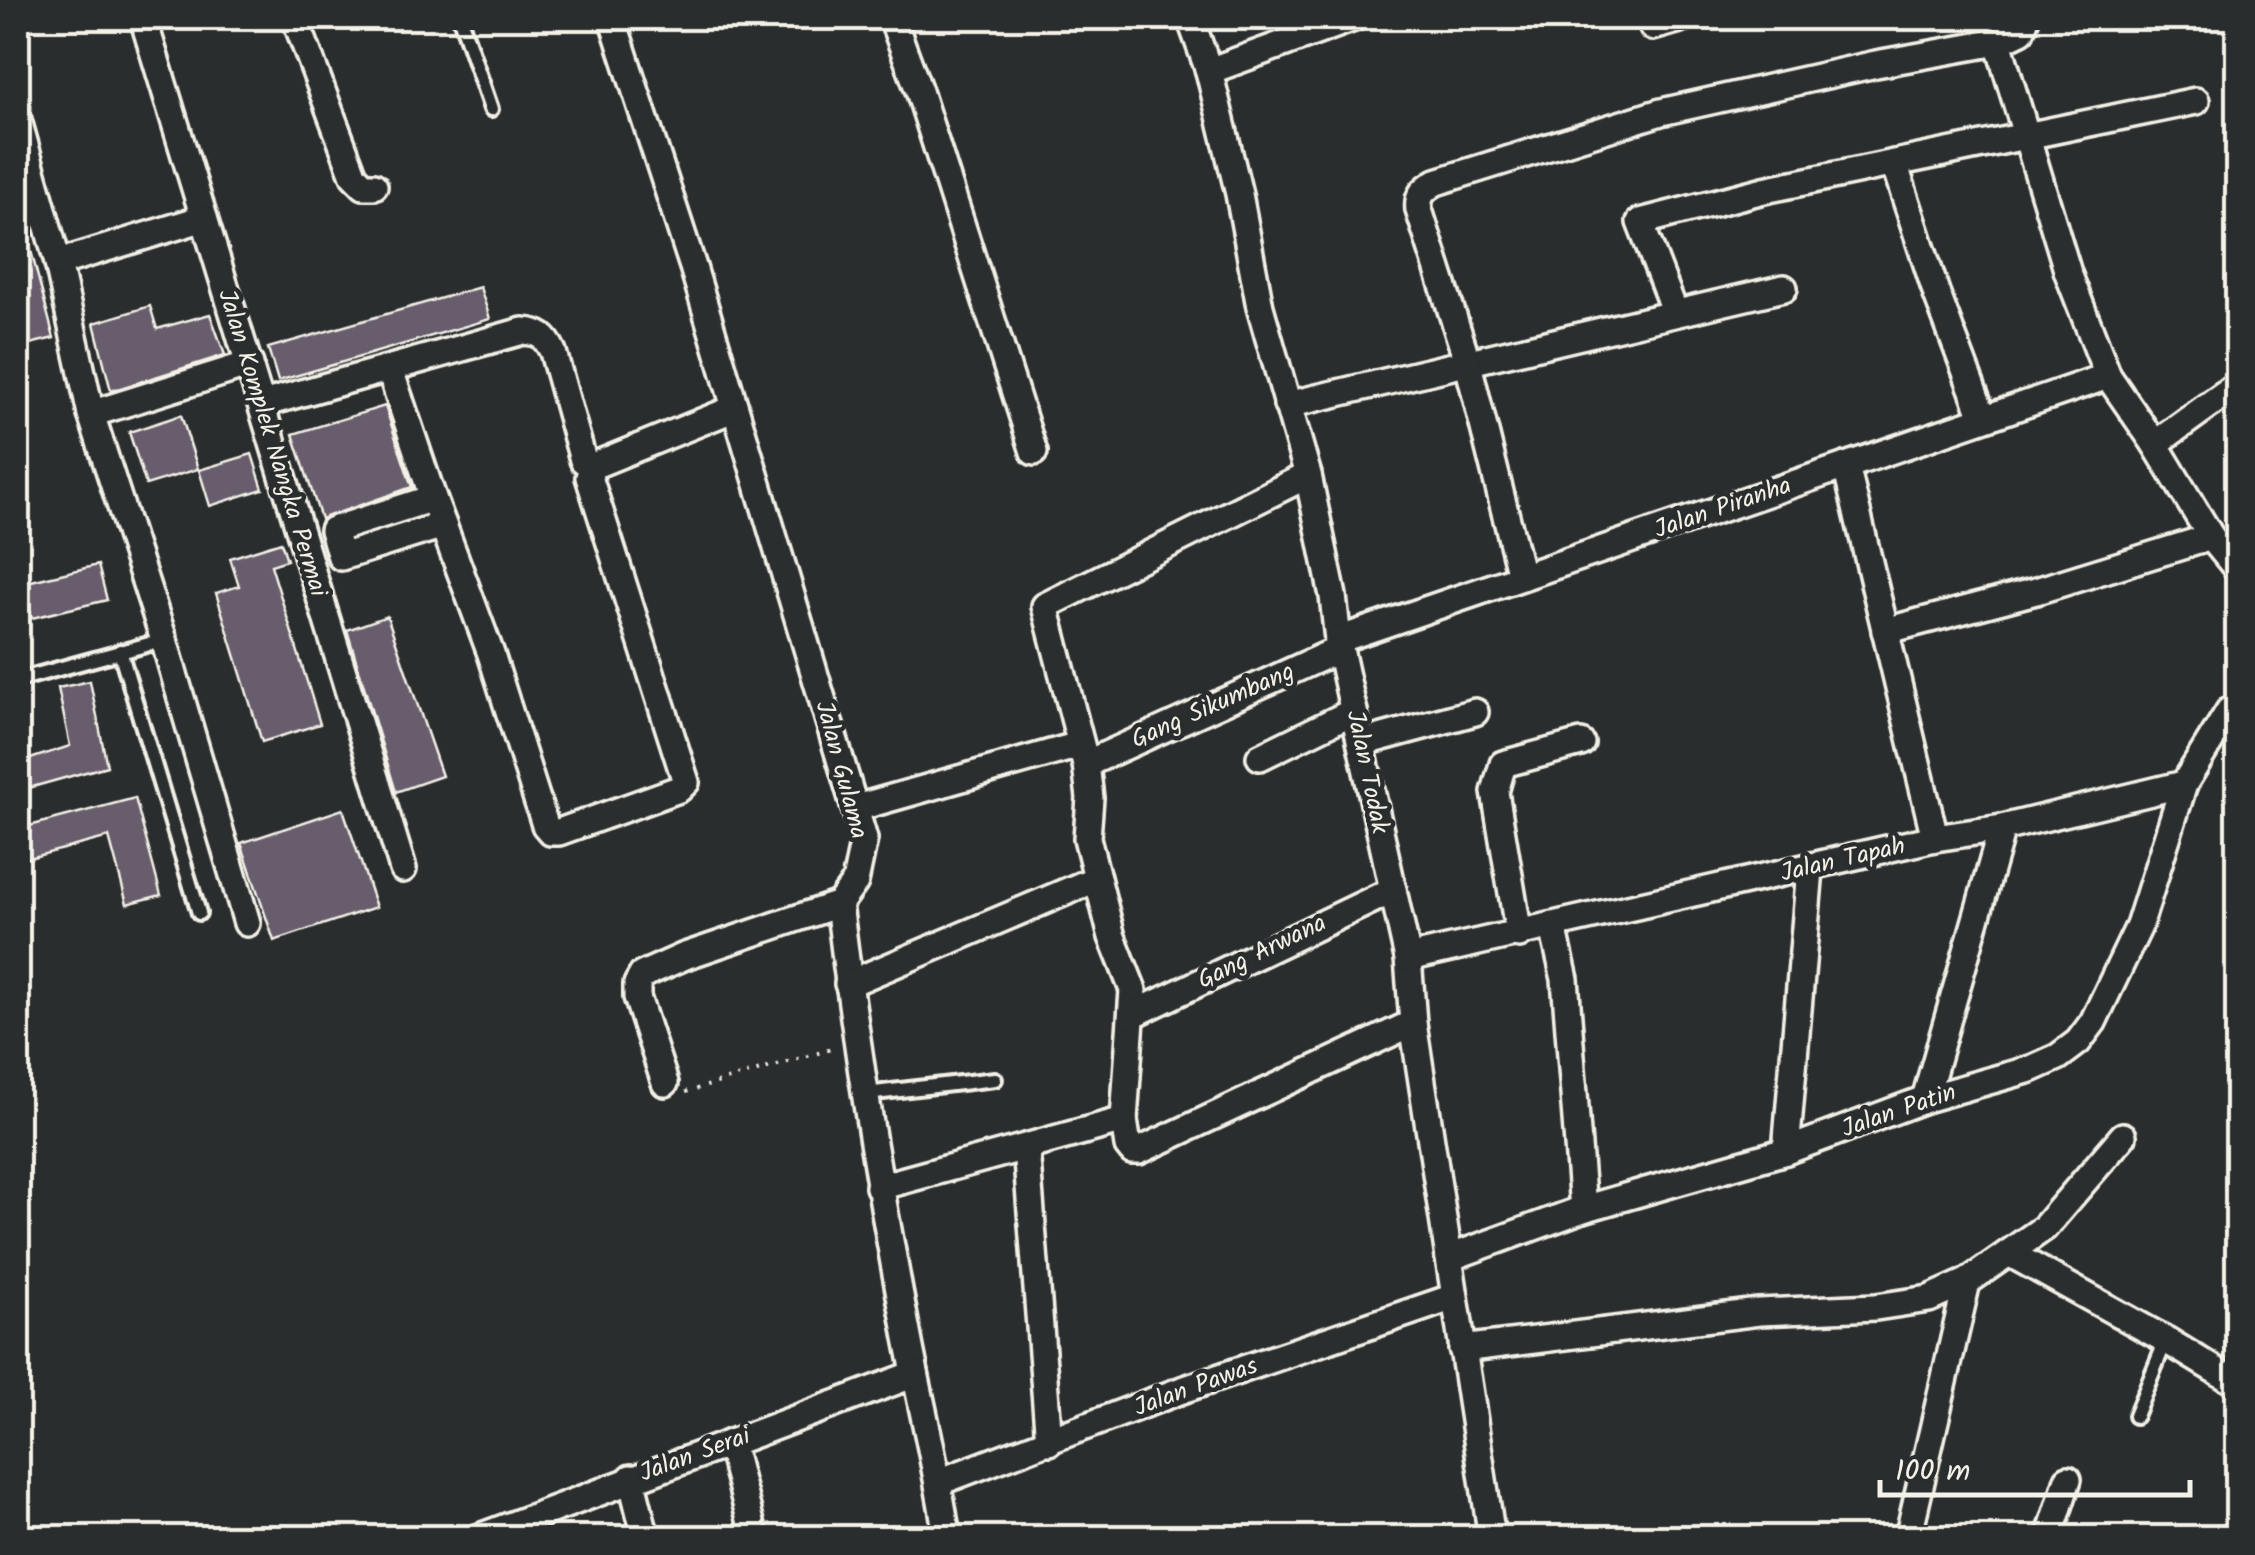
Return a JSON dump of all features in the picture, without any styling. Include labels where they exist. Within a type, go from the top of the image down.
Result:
[{"type":"street","name":"Jalan Komplek Nangka Permai","points":[[143,18],[402,868]]},
{"type":"street","points":[[295,18],[354,176],[364,186],[374,186]]},
{"type":"street","name":"Jalan Gulama","points":[[612,18],[642,102],[856,808],[864,840],[860,866],[856,882],[839,904]]},
{"type":"street","points":[[892,18],[1034,452]]},
{"type":"street","name":"Jalan Todak","points":[[1190,18],[1209,72],[1239,194],[1260,307],[1308,475],[1339,644],[1408,958],[1413,1024],[1488,1537]]},
{"type":"street","points":[[1209,72],[1354,18]]},
{"type":"street","points":[[1653,27],[1684,18]]},
{"type":"street","points":[[1522,576],[1467,360],[1419,210],[1421,194],[1436,182],[1661,112],[1876,64],[1998,42],[2021,31],[2026,18]]},
{"type":"street","points":[[1998,42],[2068,273],[2108,376],[2211,537],[2238,570]]},
{"type":"street","points":[[1675,313],[1640,222],[1764,190],[2196,100]]},
{"type":"street","points":[[18,122],[58,263],[91,414],[246,923]]},
{"type":"street","points":[[1894,163],[1936,292],[1983,417]]},
{"type":"street","points":[[58,263],[204,218]]},
{"type":"street","points":[[1287,405],[1784,288]]},
{"type":"street","points":[[273,400],[523,331],[536,332],[547,340],[554,352],[686,782],[679,789],[559,832],[550,832],[545,825],[492,654],[390,370]]},
{"type":"street","points":[[91,414],[250,364]]},
{"type":"street","name":"Jalan Piranha","points":[[1339,644],[1522,576],[2108,376]]},
{"type":"street","points":[[2155,444],[2238,384]]},
{"type":"street","points":[[589,467],[734,409]]},
{"type":"street","points":[[1846,466],[1935,838]]},
{"type":"street","points":[[1308,475],[1045,606],[1083,754],[1090,798],[1087,838],[1096,880],[1133,990],[1124,1120],[1128,1146],[1132,1151],[1140,1151],[1413,1024]]},
{"type":"street","points":[[433,498],[333,530],[341,557],[443,525]]},
{"type":"street","points":[[1885,631],[2036,591],[2211,537]]},
{"type":"street","name":"Gang Sikumbang","points":[[856,808],[1083,754],[1339,644]]},
{"type":"street","points":[[2184,784],[2235,706]]},
{"type":"street","points":[[1260,757],[1354,711]]},
{"type":"street","points":[[1360,743],[1474,712]]},
{"type":"street","points":[[1519,935],[1496,780],[1503,764],[1581,743]]},
{"type":"street","name":"Jalan Tapah","points":[[1408,958],[1935,838],[2002,828],[2184,784]]},
{"type":"street","name":"Jalan Patin","points":[[1449,1258],[1583,1209],[1786,1151],[2058,1057],[2078,1042],[2093,1022],[2139,926],[2184,784]]},
{"type":"street","points":[[1925,1100],[2002,828]]},
{"type":"street","points":[[1786,1151],[1810,868]]},
{"type":"street","points":[[848,984],[1096,880]]},
{"type":"street","name":"Gang Arwana","points":[[1132,1015],[1392,890]]},
{"type":"street","points":[[665,1083],[637,997],[642,974],[839,904],[880,1187],[914,1374],[940,1482],[946,1538]]},
{"type":"street","points":[[1553,927],[1565,979],[1583,1209]]},
{"type":"street","points":[[880,1187],[1124,1120]]},
{"type":"street","points":[[1462,1349],[1759,1312],[1910,1305],[1967,1282],[2060,1213],[2123,1136]]},
{"type":"street","points":[[1026,1148],[1048,1442]]},
{"type":"street","points":[[2009,1253],[2238,1384]]},
{"type":"street","points":[[1908,1538],[1967,1282]]},
{"type":"street","name":"Jalan Pawas","points":[[940,1482],[1182,1390],[1454,1297]]},
{"type":"street","name":"Jalan Serai","points":[[477,1538],[914,1374]]},
{"type":"street","points":[[730,1443],[755,1538]]},
{"type":"street","points":[[631,1478],[646,1538]]},
{"type":"street","points":[[2049,1538],[2068,1479]]},
{"type":"lane","points":[[460,18],[491,110]]},
{"type":"lane","points":[[18,680],[158,642]]},
{"type":"lane","points":[[120,651],[199,913]]},
{"type":"lane","points":[[866,1094],[995,1078]]},
{"type":"lane","points":[[2135,1416],[2166,1340]]},
{"type":"path","points":[[665,1083],[670,1090],[682,1093],[858,1041]]},
{"type":"building","points":[[23,220],[54,338],[18,347],[18,221]]},
{"type":"building","points":[[480,287],[490,319],[278,381],[268,348]]},
{"type":"building","points":[[150,306],[157,329],[210,314],[225,355],[111,391],[94,323]]},
{"type":"building","points":[[385,406],[412,487],[321,519],[293,434]]},
{"type":"building","points":[[181,415],[198,469],[146,485],[129,432]]},
{"type":"building","points":[[252,454],[263,489],[210,506],[199,470]]},
{"type":"building","points":[[281,542],[287,560],[271,565],[320,724],[262,742],[216,593],[239,586],[230,558]]},
{"type":"building","points":[[98,565],[107,600],[32,618],[23,583]]},
{"type":"building","points":[[387,616],[442,776],[396,792],[347,630]]},
{"type":"building","points":[[90,681],[107,766],[18,791],[18,763],[70,746],[58,688]]},
{"type":"building","points":[[135,798],[161,895],[127,904],[109,837],[18,861],[18,829]]},
{"type":"building","points":[[343,809],[376,907],[274,941],[241,843]]}]
